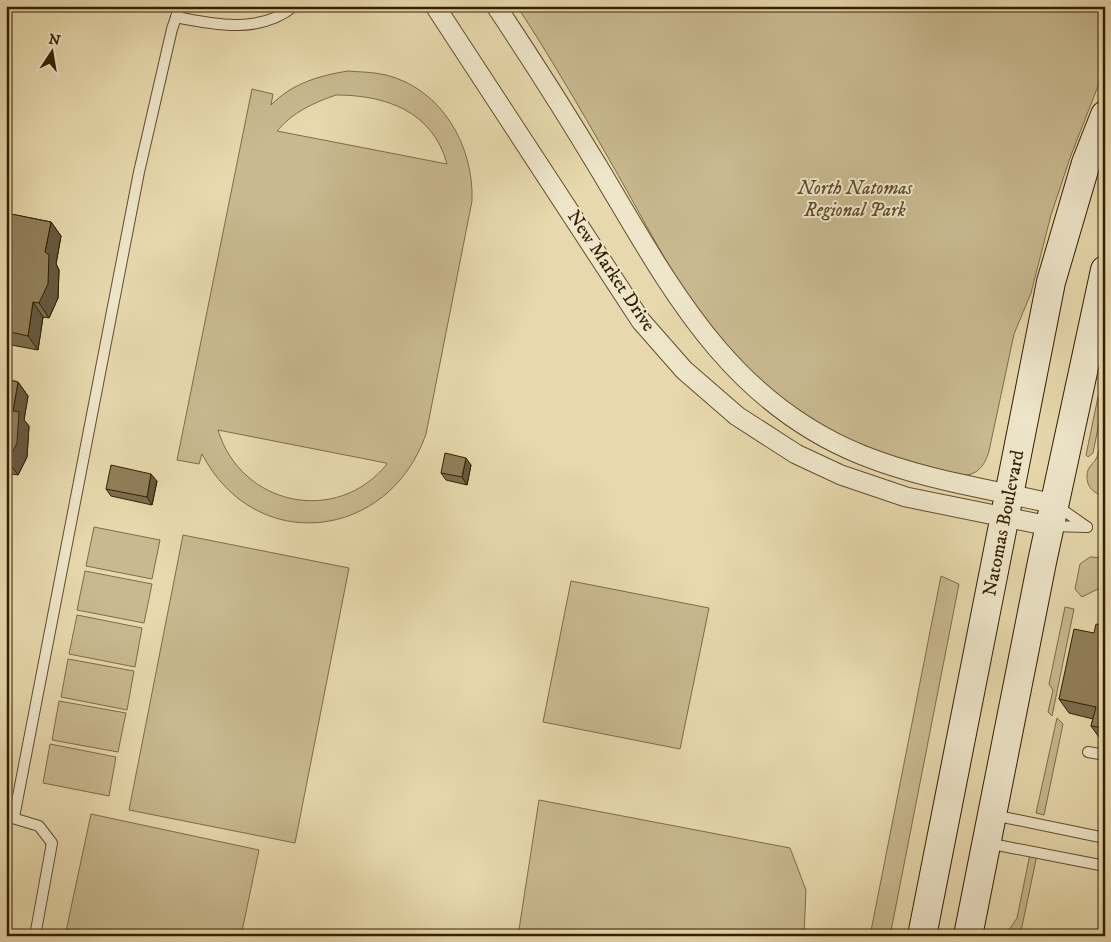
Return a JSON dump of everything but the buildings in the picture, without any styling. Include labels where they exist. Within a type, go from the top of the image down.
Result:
[{"type":"main road","name":"Natomas Boulevard","points":[[922,936],[1051,282],[1086,163],[1105,115]]},
{"type":"main road","points":[[968,936],[1052,515],[1105,270]]},
{"type":"street","name":"New Market Drive","points":[[435,6],[641,321],[684,370],[737,416],[796,454],[833,472],[906,496],[1006,505]]},
{"type":"street","name":"New Market Drive","points":[[496,6],[536,66],[689,315],[721,354],[759,393],[804,425],[861,455],[1006,505],[1052,515]]},
{"type":"lane","points":[[35,936],[52,843],[39,826],[10,817],[138,180],[180,6]]},
{"type":"lane","points":[[176,17],[218,26],[261,23],[286,13],[294,6]]},
{"type":"lane","points":[[1088,752],[1105,755]]},
{"type":"lane","points":[[992,815],[1105,838]]},
{"type":"lane","points":[[986,843],[1105,866]]},
{"type":"green space","name":"North Natomas Regional Park","points":[[517,6],[1105,6],[1105,68],[1070,158],[1051,215],[1031,293],[1014,334],[989,451],[982,466],[971,474],[960,475],[897,459],[875,451],[829,429],[807,415],[765,385],[747,368],[714,332],[686,293],[546,51]]},
{"type":"green space","points":[[348,71],[386,75],[406,82],[423,93],[438,107],[451,123],[467,160],[471,180],[472,201],[426,434],[408,470],[383,497],[353,514],[320,522],[286,521],[254,509],[225,487],[202,454],[199,464],[177,460],[252,89],[273,94],[271,105],[279,97],[297,86],[316,78]],"holes":[[[336,95],[372,98],[405,110],[419,119],[431,131],[440,146],[447,164],[277,131],[290,118],[304,109]],[[218,430],[386,463],[387,464],[366,483],[343,496],[318,501],[292,499],[268,491],[247,476],[230,456]]]},
{"type":"green space","points":[[1098,397],[1104,398],[1093,453],[1088,457],[1086,455]]},
{"type":"green space","points":[[1105,421],[1105,496],[1096,493],[1090,488],[1087,475],[1100,448]]},
{"type":"green space","points":[[94,527],[160,540],[152,579],[86,566]]},
{"type":"green space","points":[[183,535],[349,568],[295,843],[129,810]]},
{"type":"green space","points":[[1090,557],[1105,558],[1102,587],[1082,597],[1075,589],[1080,564]]},
{"type":"green space","points":[[85,571],[152,584],[144,623],[77,610]]},
{"type":"green space","points":[[941,576],[959,584],[890,936],[870,936]]},
{"type":"green space","points":[[571,581],[709,608],[680,749],[543,722]]},
{"type":"green space","points":[[1065,607],[1074,609],[1052,716],[1048,712],[1053,690],[1049,684]]},
{"type":"green space","points":[[77,615],[142,628],[135,667],[69,654]]},
{"type":"green space","points":[[68,659],[134,671],[127,710],[61,697]]},
{"type":"green space","points":[[59,701],[126,713],[118,752],[52,740]]},
{"type":"green space","points":[[1057,718],[1063,724],[1044,815],[1036,813]]},
{"type":"green space","points":[[50,744],[116,757],[109,796],[43,783]]},
{"type":"green space","points":[[539,800],[790,848],[806,890],[804,936],[518,936]]},
{"type":"green space","points":[[91,814],[259,850],[241,936],[65,936]]},
{"type":"green space","points":[[1030,854],[1037,855],[1020,936],[1005,936],[1017,918]]}]
